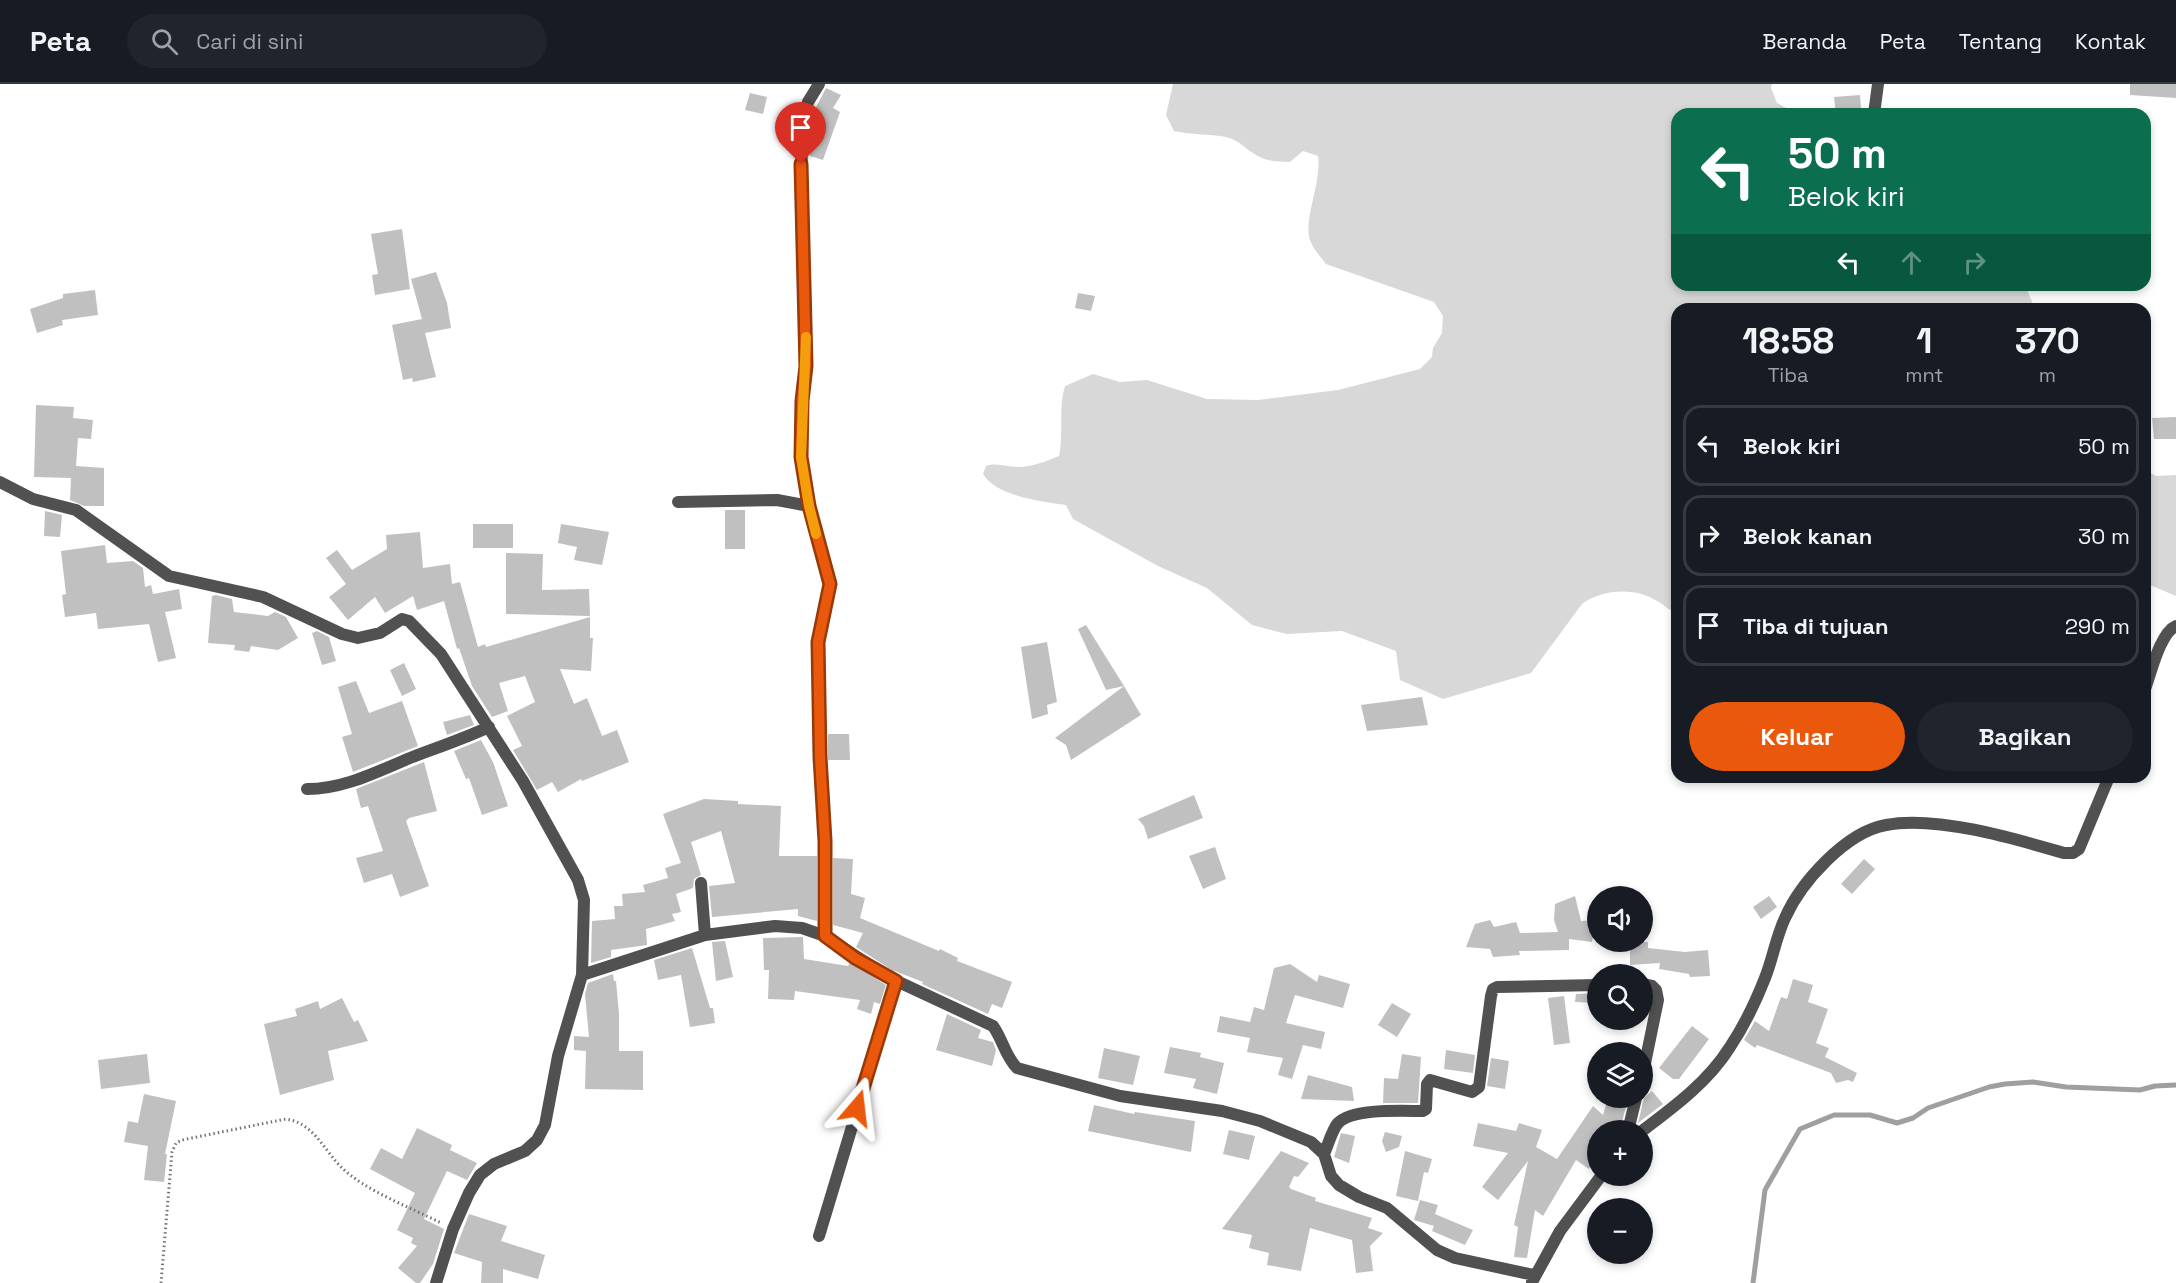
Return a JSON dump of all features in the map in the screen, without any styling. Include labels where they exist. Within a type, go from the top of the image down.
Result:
[{"type":"street","points":[[819,84],[808,102],[801,126],[806,366],[802,401],[801,457],[809,506],[830,584],[818,642],[820,757],[825,841],[825,936]]},
{"type":"street","points":[[1875,108],[1878,84]]},
{"type":"street","points":[[0,482],[33,499],[76,510],[169,576],[263,597],[342,634],[358,638],[380,633],[402,619],[409,621],[441,654],[489,727],[523,781],[578,880],[584,900],[582,975],[558,1056],[545,1125],[537,1140],[525,1151],[494,1164],[480,1175],[468,1193],[453,1229],[436,1283]]},
{"type":"street","points":[[678,502],[777,500],[809,506]]},
{"type":"street","points":[[2151,673],[2168,631],[2176,626]]},
{"type":"street","points":[[307,789],[327,789],[349,783],[489,727]]},
{"type":"street","points":[[1653,1122],[1690,1093],[1730,1048],[1765,977],[1788,911],[1821,866],[1844,845],[1884,825],[1900,823],[1954,827],[2064,853],[2073,853],[2079,849],[2106,783]]},
{"type":"street","points":[[701,883],[705,934]]},
{"type":"street","points":[[582,975],[705,934],[775,926],[802,928],[825,936],[855,958],[896,981],[993,1026],[1000,1036],[1008,1059],[1017,1068],[1120,1096],[1222,1111],[1311,1142],[1324,1154],[1331,1176],[1339,1185],[1359,1197],[1387,1208],[1437,1250],[1455,1258],[1533,1279],[1560,1231],[1594,1186]]},
{"type":"street","points":[[819,1236],[896,981]]},
{"type":"street","points":[[1324,1154],[1338,1124],[1350,1117],[1365,1113],[1426,1109],[1427,1084],[1430,1080],[1472,1092],[1479,1088],[1493,989],[1505,986],[1587,985]]},
{"type":"street","points":[[1653,987],[1658,1000],[1653,1024]]},
{"type":"path","points":[[161,1283],[172,1152],[176,1143],[286,1119],[306,1126],[351,1176],[453,1229]]},
{"type":"shaded area","points":[[1173,84],[1772,84],[1771,88],[1777,103],[1786,108],[1671,108],[1671,291],[2028,291],[2033,303],[1671,303],[1671,610],[1639,593],[1619,592],[1599,595],[1582,604],[1531,673],[1443,699],[1400,680],[1396,651],[1342,631],[1287,634],[1252,625],[1207,588],[1158,566],[1073,519],[1066,505],[1033,500],[1009,493],[989,482],[983,474],[986,466],[990,465],[1026,466],[1059,456],[1065,386],[1093,374],[1120,382],[1147,380],[1207,399],[1258,400],[1338,390],[1420,369],[1432,357],[1433,348],[1442,333],[1443,316],[1434,302],[1326,264],[1313,246],[1308,231],[1319,166],[1318,156],[1303,151],[1290,162],[1269,160],[1258,156],[1231,138],[1174,131],[1166,115]]},
{"type":"shaded area","points":[[2151,473],[2156,476],[2176,475],[2176,596],[2151,586]]},
{"type":"building","points":[[2130,84],[2176,84],[2176,98],[2130,95]]},
{"type":"building","points":[[826,88],[841,95],[833,108],[840,112],[823,160],[810,156],[810,145],[820,114],[814,111]]},
{"type":"building","points":[[750,93],[767,97],[763,114],[745,110]]},
{"type":"building","points":[[1860,95],[1861,108],[1835,108],[1834,97]]},
{"type":"building","points":[[402,229],[410,289],[375,295],[372,275],[378,274],[371,234]]},
{"type":"building","points":[[436,272],[447,303],[451,328],[425,333],[436,377],[413,382],[412,378],[403,380],[392,325],[422,319],[411,279]]},
{"type":"building","points":[[95,290],[98,315],[62,320],[63,325],[37,333],[30,309],[63,298],[63,294]]},
{"type":"building","points":[[1078,293],[1095,296],[1091,311],[1075,308]]},
{"type":"building","points":[[36,405],[74,407],[73,418],[93,420],[91,439],[78,438],[76,466],[104,468],[104,506],[84,506],[70,500],[71,478],[34,477]]},
{"type":"building","points":[[2176,417],[2176,439],[2154,439],[2152,418]]},
{"type":"building","points":[[725,510],[745,510],[745,549],[725,549]]},
{"type":"building","points":[[45,511],[62,515],[60,537],[44,536]]},
{"type":"building","points":[[473,524],[513,524],[513,548],[473,548]]},
{"type":"building","points":[[561,524],[609,532],[602,565],[574,560],[577,547],[558,543]]},
{"type":"building","points":[[420,532],[423,568],[450,564],[452,584],[460,582],[478,647],[485,644],[486,647],[590,617],[590,638],[593,638],[591,671],[560,669],[574,704],[587,698],[602,736],[617,730],[629,762],[582,781],[581,779],[558,792],[552,782],[537,790],[513,750],[522,746],[507,716],[535,702],[525,676],[499,683],[508,711],[492,717],[472,686],[459,648],[457,649],[444,601],[417,610],[413,596],[385,613],[375,597],[348,620],[329,597],[346,584],[326,558],[337,550],[352,570],[387,549],[386,535]]},
{"type":"building","points":[[105,545],[107,563],[133,561],[143,568],[145,587],[151,585],[153,594],[179,589],[182,609],[165,612],[176,658],[158,662],[149,624],[98,629],[96,613],[65,617],[62,595],[66,594],[61,551]]},
{"type":"building","points":[[506,553],[543,554],[542,590],[589,589],[590,616],[506,614]]},
{"type":"building","points":[[212,596],[232,599],[234,612],[268,616],[275,612],[286,617],[298,638],[278,650],[251,646],[249,652],[234,650],[235,645],[208,643]]},
{"type":"building","points":[[1086,625],[1124,686],[1106,690],[1078,629]]},
{"type":"building","points":[[317,631],[329,637],[336,661],[322,665],[312,633]]},
{"type":"building","points":[[1047,642],[1057,702],[1047,705],[1048,714],[1032,719],[1021,647]]},
{"type":"building","points":[[404,663],[416,689],[402,696],[390,670]]},
{"type":"building","points":[[356,681],[369,713],[402,701],[418,746],[353,772],[342,737],[352,734],[338,687]]},
{"type":"building","points":[[1124,686],[1141,715],[1071,760],[1066,745],[1055,738]]},
{"type":"building","points":[[1422,697],[1428,725],[1367,731],[1361,705]]},
{"type":"building","points":[[470,715],[474,725],[447,735],[443,722]]},
{"type":"building","points":[[828,734],[849,734],[850,760],[828,760]]},
{"type":"building","points":[[481,740],[493,762],[508,806],[482,815],[469,778],[466,779],[454,751]]},
{"type":"building","points":[[424,762],[437,811],[409,818],[406,821],[429,886],[400,897],[392,874],[364,883],[356,858],[383,851],[368,806],[361,808],[356,789]]},
{"type":"building","points":[[1194,795],[1203,818],[1148,839],[1144,826],[1138,819]]},
{"type":"building","points":[[704,799],[738,801],[738,804],[781,806],[779,856],[817,856],[817,921],[798,916],[798,909],[712,917],[709,886],[735,883],[721,831],[691,842],[701,875],[694,879],[693,888],[676,894],[681,912],[672,914],[675,921],[646,929],[647,945],[611,950],[611,957],[591,963],[592,921],[615,919],[614,906],[623,906],[622,894],[645,892],[643,885],[668,878],[665,868],[681,863],[663,814]]},
{"type":"building","points":[[1215,847],[1226,879],[1203,889],[1189,856]]},
{"type":"building","points":[[833,858],[853,859],[851,894],[865,898],[860,918],[939,951],[940,949],[958,958],[957,961],[1012,982],[1002,1008],[992,1004],[988,1014],[922,984],[923,982],[892,970],[856,947],[863,933],[833,925]]},
{"type":"building","points":[[1864,859],[1875,869],[1852,894],[1841,884]]},
{"type":"building","points":[[1575,896],[1581,921],[1587,921],[1587,941],[1569,939],[1569,950],[1519,951],[1520,955],[1493,957],[1490,949],[1466,947],[1475,924],[1490,920],[1494,927],[1516,922],[1520,933],[1558,932],[1554,920],[1555,904]]},
{"type":"building","points":[[1769,896],[1777,907],[1761,919],[1753,907]]},
{"type":"building","points":[[803,937],[804,959],[848,966],[850,962],[886,985],[880,1004],[874,1002],[871,1014],[857,1009],[860,1000],[795,991],[794,1000],[768,999],[769,970],[764,970],[763,938]]},
{"type":"building","points":[[725,941],[733,977],[716,981],[712,942]]},
{"type":"building","points":[[692,948],[710,1008],[713,1008],[715,1023],[690,1027],[681,975],[658,980],[654,960]]},
{"type":"building","points":[[1653,949],[1685,952],[1708,950],[1710,976],[1690,977],[1689,974],[1659,969],[1660,963],[1630,964],[1630,952],[1653,952]]},
{"type":"building","points":[[1290,964],[1317,982],[1319,975],[1350,984],[1343,1008],[1295,995],[1286,1023],[1325,1032],[1321,1049],[1303,1045],[1292,1079],[1278,1075],[1283,1058],[1247,1052],[1250,1038],[1217,1032],[1220,1016],[1250,1022],[1254,1007],[1264,1010],[1274,968]]},
{"type":"building","points":[[613,974],[614,981],[616,981],[619,1014],[619,1051],[643,1051],[643,1090],[585,1089],[586,1051],[574,1050],[574,1036],[589,1037],[585,994],[588,983]]},
{"type":"building","points":[[1793,979],[1813,985],[1808,1002],[1828,1009],[1816,1043],[1829,1048],[1825,1057],[1857,1073],[1853,1082],[1848,1080],[1836,1083],[1831,1073],[1757,1045],[1755,1048],[1744,1040],[1755,1021],[1769,1031],[1781,997],[1787,999]]},
{"type":"building","points":[[1576,994],[1587,994],[1587,1003],[1575,1002]]},
{"type":"building","points":[[1564,996],[1570,1043],[1554,1045],[1548,998]]},
{"type":"building","points":[[342,998],[354,1022],[358,1020],[368,1041],[328,1051],[334,1080],[280,1095],[264,1024],[297,1016],[295,1009],[318,1001],[320,1009]]},
{"type":"building","points":[[1392,1003],[1411,1014],[1397,1037],[1378,1025]]},
{"type":"building","points":[[947,1014],[981,1030],[978,1038],[993,1042],[996,1050],[992,1066],[936,1050]]},
{"type":"building","points":[[1692,1026],[1709,1039],[1679,1079],[1673,1079],[1659,1068]]},
{"type":"building","points":[[1170,1047],[1201,1053],[1200,1057],[1224,1063],[1217,1094],[1193,1088],[1196,1079],[1164,1073]]},
{"type":"building","points":[[1104,1048],[1140,1056],[1133,1085],[1098,1078]]},
{"type":"building","points":[[1446,1050],[1475,1055],[1473,1073],[1444,1069]]},
{"type":"building","points":[[147,1054],[150,1083],[101,1089],[98,1060]]},
{"type":"building","points":[[1402,1054],[1421,1057],[1418,1103],[1383,1103],[1384,1078],[1398,1079]]},
{"type":"building","points":[[1491,1058],[1509,1061],[1505,1089],[1487,1086]]},
{"type":"building","points":[[1308,1075],[1352,1087],[1354,1101],[1301,1099]]},
{"type":"building","points":[[1653,1092],[1663,1104],[1639,1120],[1642,1108],[1653,1108]]},
{"type":"building","points":[[144,1094],[176,1101],[165,1154],[167,1154],[164,1182],[144,1180],[148,1146],[124,1142],[128,1121],[138,1123]]},
{"type":"building","points":[[1094,1105],[1134,1114],[1135,1112],[1195,1121],[1191,1152],[1088,1131]]},
{"type":"building","points":[[1592,1108],[1595,1108],[1603,1115],[1605,1108],[1626,1108],[1622,1120],[1587,1120],[1587,1168],[1576,1160],[1543,1216],[1535,1210],[1527,1258],[1514,1257],[1518,1227],[1514,1225],[1528,1161],[1498,1200],[1482,1187],[1508,1153],[1473,1146],[1478,1123],[1516,1131],[1519,1123],[1542,1130],[1536,1147],[1557,1159]]},
{"type":"building","points":[[417,1128],[452,1145],[450,1150],[477,1163],[467,1180],[447,1171],[424,1219],[444,1229],[433,1264],[420,1283],[416,1283],[398,1268],[417,1246],[411,1243],[413,1238],[397,1230],[415,1193],[370,1169],[381,1148],[402,1159]]},
{"type":"building","points":[[1229,1130],[1255,1136],[1249,1160],[1223,1154]]},
{"type":"building","points":[[1385,1132],[1402,1136],[1399,1147],[1386,1152],[1382,1141]]},
{"type":"building","points":[[1341,1133],[1355,1136],[1349,1163],[1334,1157]]},
{"type":"building","points":[[1281,1151],[1309,1163],[1298,1177],[1294,1176],[1289,1187],[1291,1189],[1316,1198],[1315,1201],[1372,1218],[1368,1228],[1383,1233],[1370,1246],[1373,1271],[1356,1273],[1352,1240],[1310,1228],[1301,1271],[1267,1265],[1269,1253],[1249,1248],[1252,1235],[1222,1229]]},
{"type":"building","points":[[1405,1151],[1432,1159],[1428,1173],[1424,1172],[1418,1201],[1396,1196]]},
{"type":"building","points":[[1420,1200],[1438,1205],[1435,1214],[1473,1230],[1465,1245],[1432,1231],[1434,1226],[1414,1220]]},
{"type":"building","points":[[469,1214],[507,1226],[501,1241],[545,1255],[538,1279],[503,1269],[503,1283],[481,1283],[482,1262],[454,1253]]},
{"type":"waterway","points":[[1753,1283],[1765,1190],[1800,1129],[1834,1115],[1870,1115],[1897,1123],[1913,1118],[1928,1108],[1989,1087],[2005,1084],[2033,1082],[2066,1087],[2140,1090],[2155,1086],[2176,1085]]},
{"type":"slow traffic","points":[[806,337],[801,457],[816,534]]},
{"type":"route","points":[[801,164],[806,366],[802,401],[801,457],[809,506],[830,584],[818,642],[820,757],[825,841],[825,936],[855,958],[896,981],[857,1108]]}]
